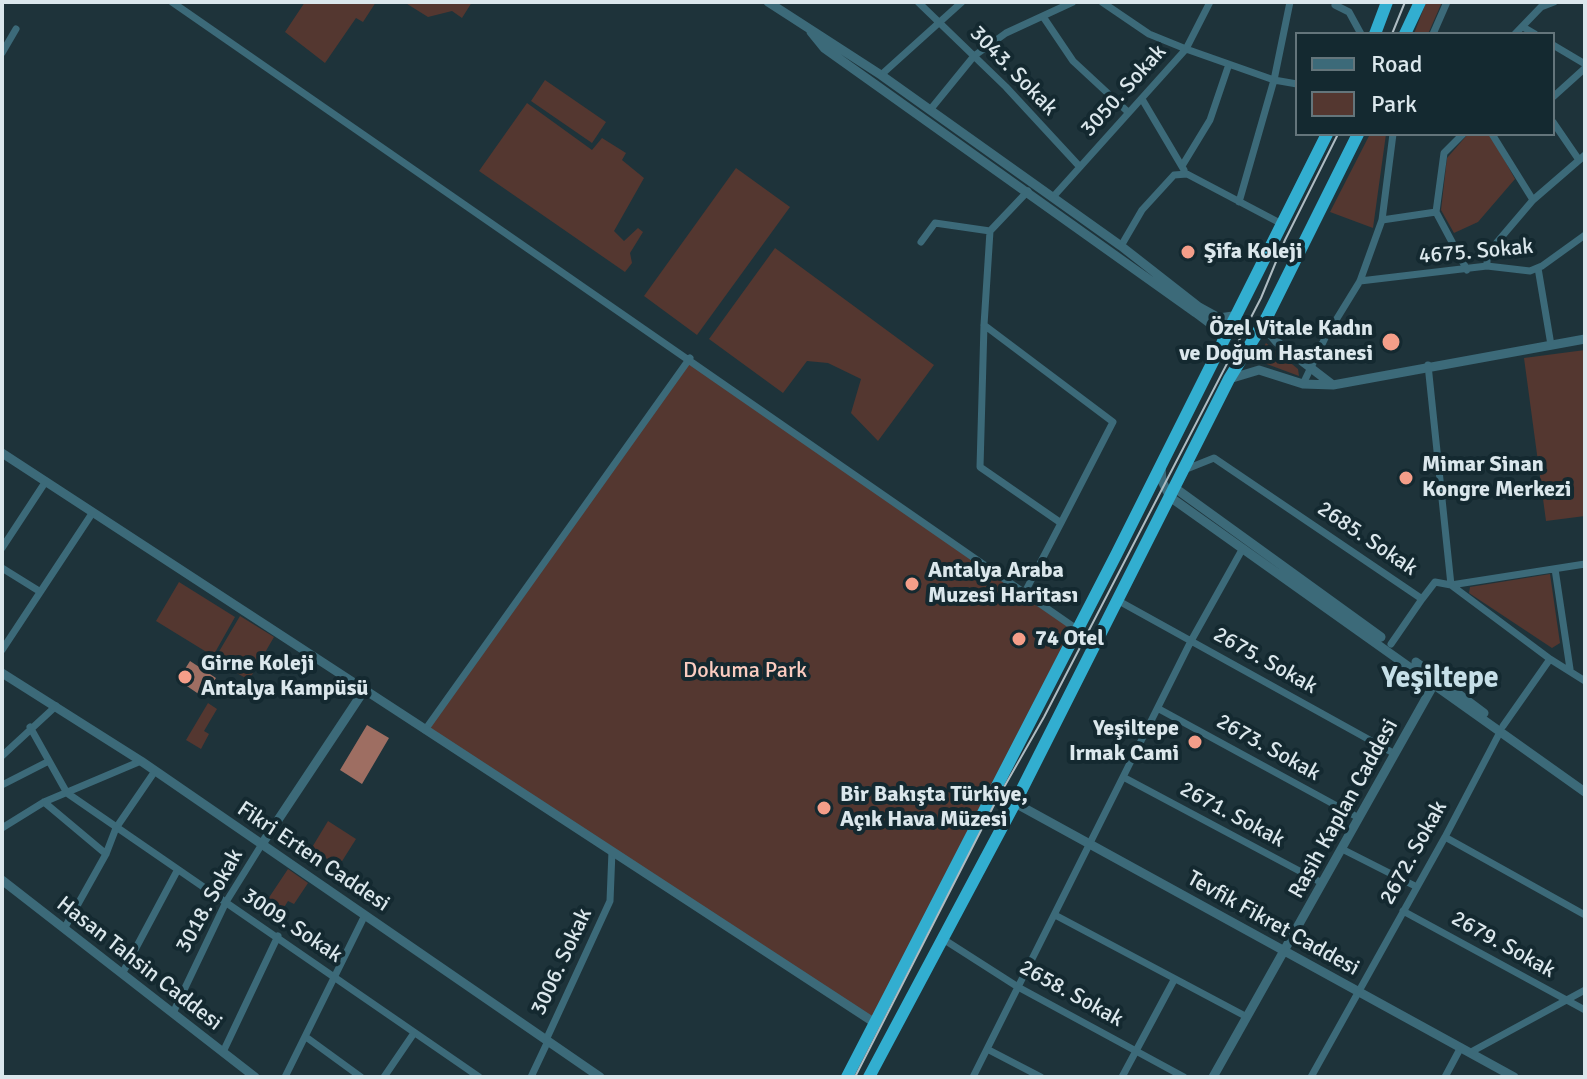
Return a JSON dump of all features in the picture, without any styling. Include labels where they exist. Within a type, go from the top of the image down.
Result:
[{"type":"highway","points":[[1376,32],[1387,2]]},
{"type":"highway","points":[[1406,32],[1419,4]]},
{"type":"highway","points":[[847,1077],[988,807],[1326,136]]},
{"type":"highway","points":[[869,1077],[1015,803],[1229,379],[1267,317],[1357,136]]},
{"type":"highway","points":[[988,807],[1000,802],[1015,803]]},
{"type":"street","points":[[172,2],[690,358],[1078,630]]},
{"type":"street","points":[[768,2],[809,30],[829,39],[930,110],[1197,310],[1219,318],[1233,316]]},
{"type":"street","points":[[881,75],[962,2]]},
{"type":"street","points":[[930,110],[974,56],[1006,33],[1073,2]]},
{"type":"street","points":[[1102,2],[1149,34],[1274,80],[1295,84]]},
{"type":"street","name":"3050. Sokak","points":[[1050,200],[1186,49],[1210,2]]},
{"type":"street","points":[[1239,202],[1274,80],[1290,2]]},
{"type":"street","points":[[1337,2],[1335,5],[1349,12],[1360,32]]},
{"type":"street","points":[[1434,32],[1447,2]]},
{"type":"street","points":[[1517,32],[1539,5],[1554,2]]},
{"type":"street","name":"3043. Sokak","points":[[920,3],[1080,167]]},
{"type":"street","points":[[1044,18],[1073,61],[1128,112]]},
{"type":"street","points":[[1523,27],[1532,32]]},
{"type":"street","points":[[2,53],[16,29]]},
{"type":"street","points":[[809,30],[824,48],[1028,191],[1050,200],[1121,246],[1197,310],[1222,338]]},
{"type":"street","points":[[1555,46],[1585,66],[1555,95]]},
{"type":"street","points":[[1182,166],[1210,120],[1229,64]]},
{"type":"street","points":[[1142,99],[1187,174],[1280,223]]},
{"type":"street","points":[[1487,266],[1487,254],[1533,200],[1582,157],[1555,124]]},
{"type":"street","points":[[1303,384],[1308,368],[1360,281],[1382,220],[1393,136]]},
{"type":"street","points":[[1461,136],[1444,153],[1436,212],[1467,270]]},
{"type":"street","points":[[1494,136],[1533,200]]},
{"type":"street","points":[[1121,246],[1142,210],[1174,175],[1187,174]]},
{"type":"street","points":[[1028,191],[990,231],[980,467],[1061,523]]},
{"type":"street","points":[[1382,220],[1436,212]]},
{"type":"street","points":[[921,242],[935,223],[990,231]]},
{"type":"street","name":"4675. Sokak","points":[[1360,281],[1487,266],[1530,271],[1583,240]]},
{"type":"street","points":[[1538,268],[1551,345]]},
{"type":"street","points":[[1267,317],[1269,334],[1333,385]]},
{"type":"street","points":[[984,325],[1113,422],[1025,592]]},
{"type":"street","points":[[1229,379],[1259,370],[1303,384],[1333,385],[1428,365],[1585,339]]},
{"type":"street","points":[[425,730],[690,358]]},
{"type":"street","points":[[1428,365],[1451,585],[1550,659],[1585,681]]},
{"type":"street","points":[[2,453],[875,1023]]},
{"type":"street","name":"2685. Sokak","points":[[1184,470],[1214,458],[1422,599],[1435,582],[1451,585],[1585,564]]},
{"type":"street","points":[[1161,466],[1162,481],[1172,493],[1243,548],[1434,684],[1585,784]]},
{"type":"street","points":[[2,548],[46,481]]},
{"type":"street","points":[[1172,493],[1391,644],[1585,792]]},
{"type":"street","points":[[2,650],[93,512]]},
{"type":"street","points":[[973,1077],[1191,641],[1243,548]]},
{"type":"street","points":[[2,568],[39,591]]},
{"type":"street","points":[[1555,569],[1570,669]]},
{"type":"street","points":[[1391,644],[1422,599]]},
{"type":"street","name":"2675. Sokak","points":[[1117,600],[1395,754]]},
{"type":"street","name":"2672. Sokak","points":[[1311,1077],[1445,837],[1501,729],[1550,659]]},
{"type":"street","name":"Fikri Erten Caddesi","points":[[2,673],[141,761],[600,1077]]},
{"type":"street","name":"Rasih Kaplan Caddesi","points":[[1213,1077],[1434,684]]},
{"type":"street","name":"3018. Sokak","points":[[173,1013],[226,902],[365,689]]},
{"type":"street","points":[[2,756],[56,706]]},
{"type":"street","name":"2673. Sokak","points":[[1159,709],[1359,818]]},
{"type":"street","name":"3009. Sokak","points":[[30,727],[67,793],[479,1077]]},
{"type":"street","points":[[2,785],[49,761]]},
{"type":"street","points":[[2,828],[44,802],[141,761]]},
{"type":"street","points":[[64,929],[106,854],[116,828],[155,771]]},
{"type":"street","name":"2671. Sokak","points":[[1125,778],[1322,883]]},
{"type":"street","points":[[44,802],[106,854]]},
{"type":"street","name":"Tevfik Fikret Caddesi","points":[[1015,803],[1514,1077]]},
{"type":"street","points":[[1445,837],[1585,915]]},
{"type":"street","points":[[1342,849],[1417,887]]},
{"type":"street","name":"3006. Sokak","points":[[531,1077],[610,901],[612,851]]},
{"type":"street","points":[[122,974],[177,871]]},
{"type":"street","name":"Hasan Tahsin Caddesi","points":[[2,880],[255,1077]]},
{"type":"street","name":"2679. Sokak","points":[[1403,911],[1585,1010]]},
{"type":"street","points":[[285,1077],[332,975],[365,915]]},
{"type":"street","points":[[1055,915],[1247,1017]]},
{"type":"street","points":[[223,1052],[278,936]]},
{"type":"street","name":"2658. Sokak","points":[[943,939],[1018,987],[1184,1077]]},
{"type":"street","points":[[1122,1077],[1174,980]]},
{"type":"street","points":[[1471,1052],[1585,990]]},
{"type":"street","points":[[384,1077],[414,1033]]},
{"type":"street","points":[[306,1037],[361,1077]]},
{"type":"street","points":[[1445,1077],[1461,1047]]},
{"type":"street","points":[[987,1049],[1041,1077]]},
{"type":"green space","points":[[305,2],[376,2],[363,22],[356,18],[325,63],[285,32]]},
{"type":"green space","points":[[404,2],[472,2],[462,18],[452,11],[428,17]]},
{"type":"green space","points":[[1426,2],[1442,2],[1429,32],[1415,32]]},
{"type":"green space","points":[[545,80],[606,122],[592,143],[531,101]]},
{"type":"green space","points":[[527,103],[592,150],[602,138],[626,153],[622,160],[644,178],[614,231],[624,241],[638,228],[643,232],[630,253],[632,263],[625,272],[479,171]]},
{"type":"green space","points":[[1369,136],[1386,136],[1373,228],[1330,212]]},
{"type":"green space","points":[[1466,136],[1491,136],[1515,179],[1478,222],[1454,233],[1441,210],[1447,158]]},
{"type":"green space","points":[[736,168],[790,207],[697,335],[644,296]]},
{"type":"green space","points":[[775,248],[934,365],[878,441],[851,413],[861,379],[828,363],[807,361],[783,393],[709,339]]},
{"type":"green space","points":[[1266,343],[1298,369],[1299,376],[1256,360]]},
{"type":"green space","points":[[1585,350],[1585,516],[1546,521],[1524,358]]},
{"type":"green space","name":"Dokuma Park","points":[[690,358],[1078,630],[875,1023],[425,730]]},
{"type":"green space","points":[[1550,574],[1560,643],[1552,648],[1469,593],[1470,587]]},
{"type":"green space","points":[[179,582],[235,617],[213,656],[156,621]]},
{"type":"green space","points":[[240,616],[274,637],[249,680],[214,660]]},
{"type":"green space","points":[[208,703],[217,709],[204,731],[209,734],[201,749],[186,740]]},
{"type":"green space","points":[[328,821],[356,839],[339,866],[311,849]]},
{"type":"green space","points":[[288,869],[308,883],[294,904],[288,901],[283,909],[268,899]]},
{"type":"shaded area","points":[[190,661],[216,678],[203,697],[178,680]]},
{"type":"shaded area","points":[[367,725],[389,738],[362,784],[340,770]]},
{"type":"tram line","points":[[1393,32],[1405,2]]},
{"type":"tram line","points":[[855,1077],[995,803],[1044,717],[1261,298],[1285,240],[1337,136]]},
{"type":"place","name":"Şifa Koleji","points":[[1188,252]]},
{"type":"place","name":"Özel Vitale Kadın ve Doğum Hastanesi","points":[[1391,342]]},
{"type":"place","name":"Mimar Sinan Kongre Merkezi","points":[[1406,478]]},
{"type":"place","name":"Antalya Araba Muzesi Haritası","points":[[912,584]]},
{"type":"place","name":"74 Otel","points":[[1019,639]]},
{"type":"place","name":"Girne Koleji Antalya Kampüsü","points":[[185,677]]},
{"type":"place","name":"Yeşiltepe Irmak Cami","points":[[1195,742]]},
{"type":"place","name":"Bir Bakışta Türkiye, Açık Hava Müzesi","points":[[824,808]]},
{"type":"district","name":"Yeşiltepe","points":[[1440,679]]}]
